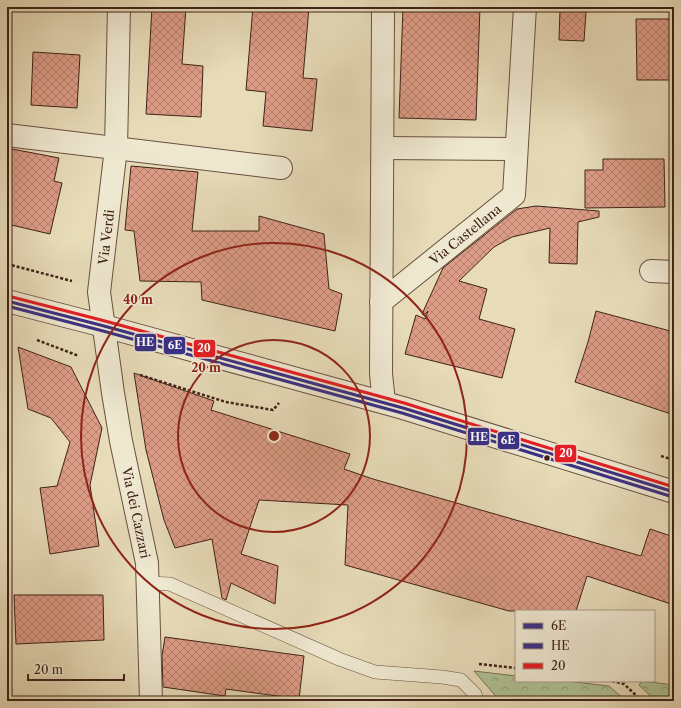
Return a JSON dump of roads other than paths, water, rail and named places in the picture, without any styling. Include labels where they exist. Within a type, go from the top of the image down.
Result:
[{"type":"street","name":"Via Verdi","points":[[104,326],[99,292],[116,148],[119,7]]},
{"type":"street","name":"Via Castellana","points":[[381,302],[514,195],[525,7]]},
{"type":"street","points":[[383,13],[381,374],[384,402]]},
{"type":"street","points":[[7,135],[281,168]]},
{"type":"street","points":[[383,148],[516,149]]},
{"type":"street","points":[[651,271],[674,272]]},
{"type":"street","points":[[7,302],[104,326],[384,402],[674,492]]},
{"type":"street","name":"Via dei Cazzari","points":[[104,326],[121,441],[147,563],[152,701]]},
{"type":"lane","points":[[148,583],[170,584],[339,659],[375,672],[442,677],[461,680],[475,694],[478,701]]}]
